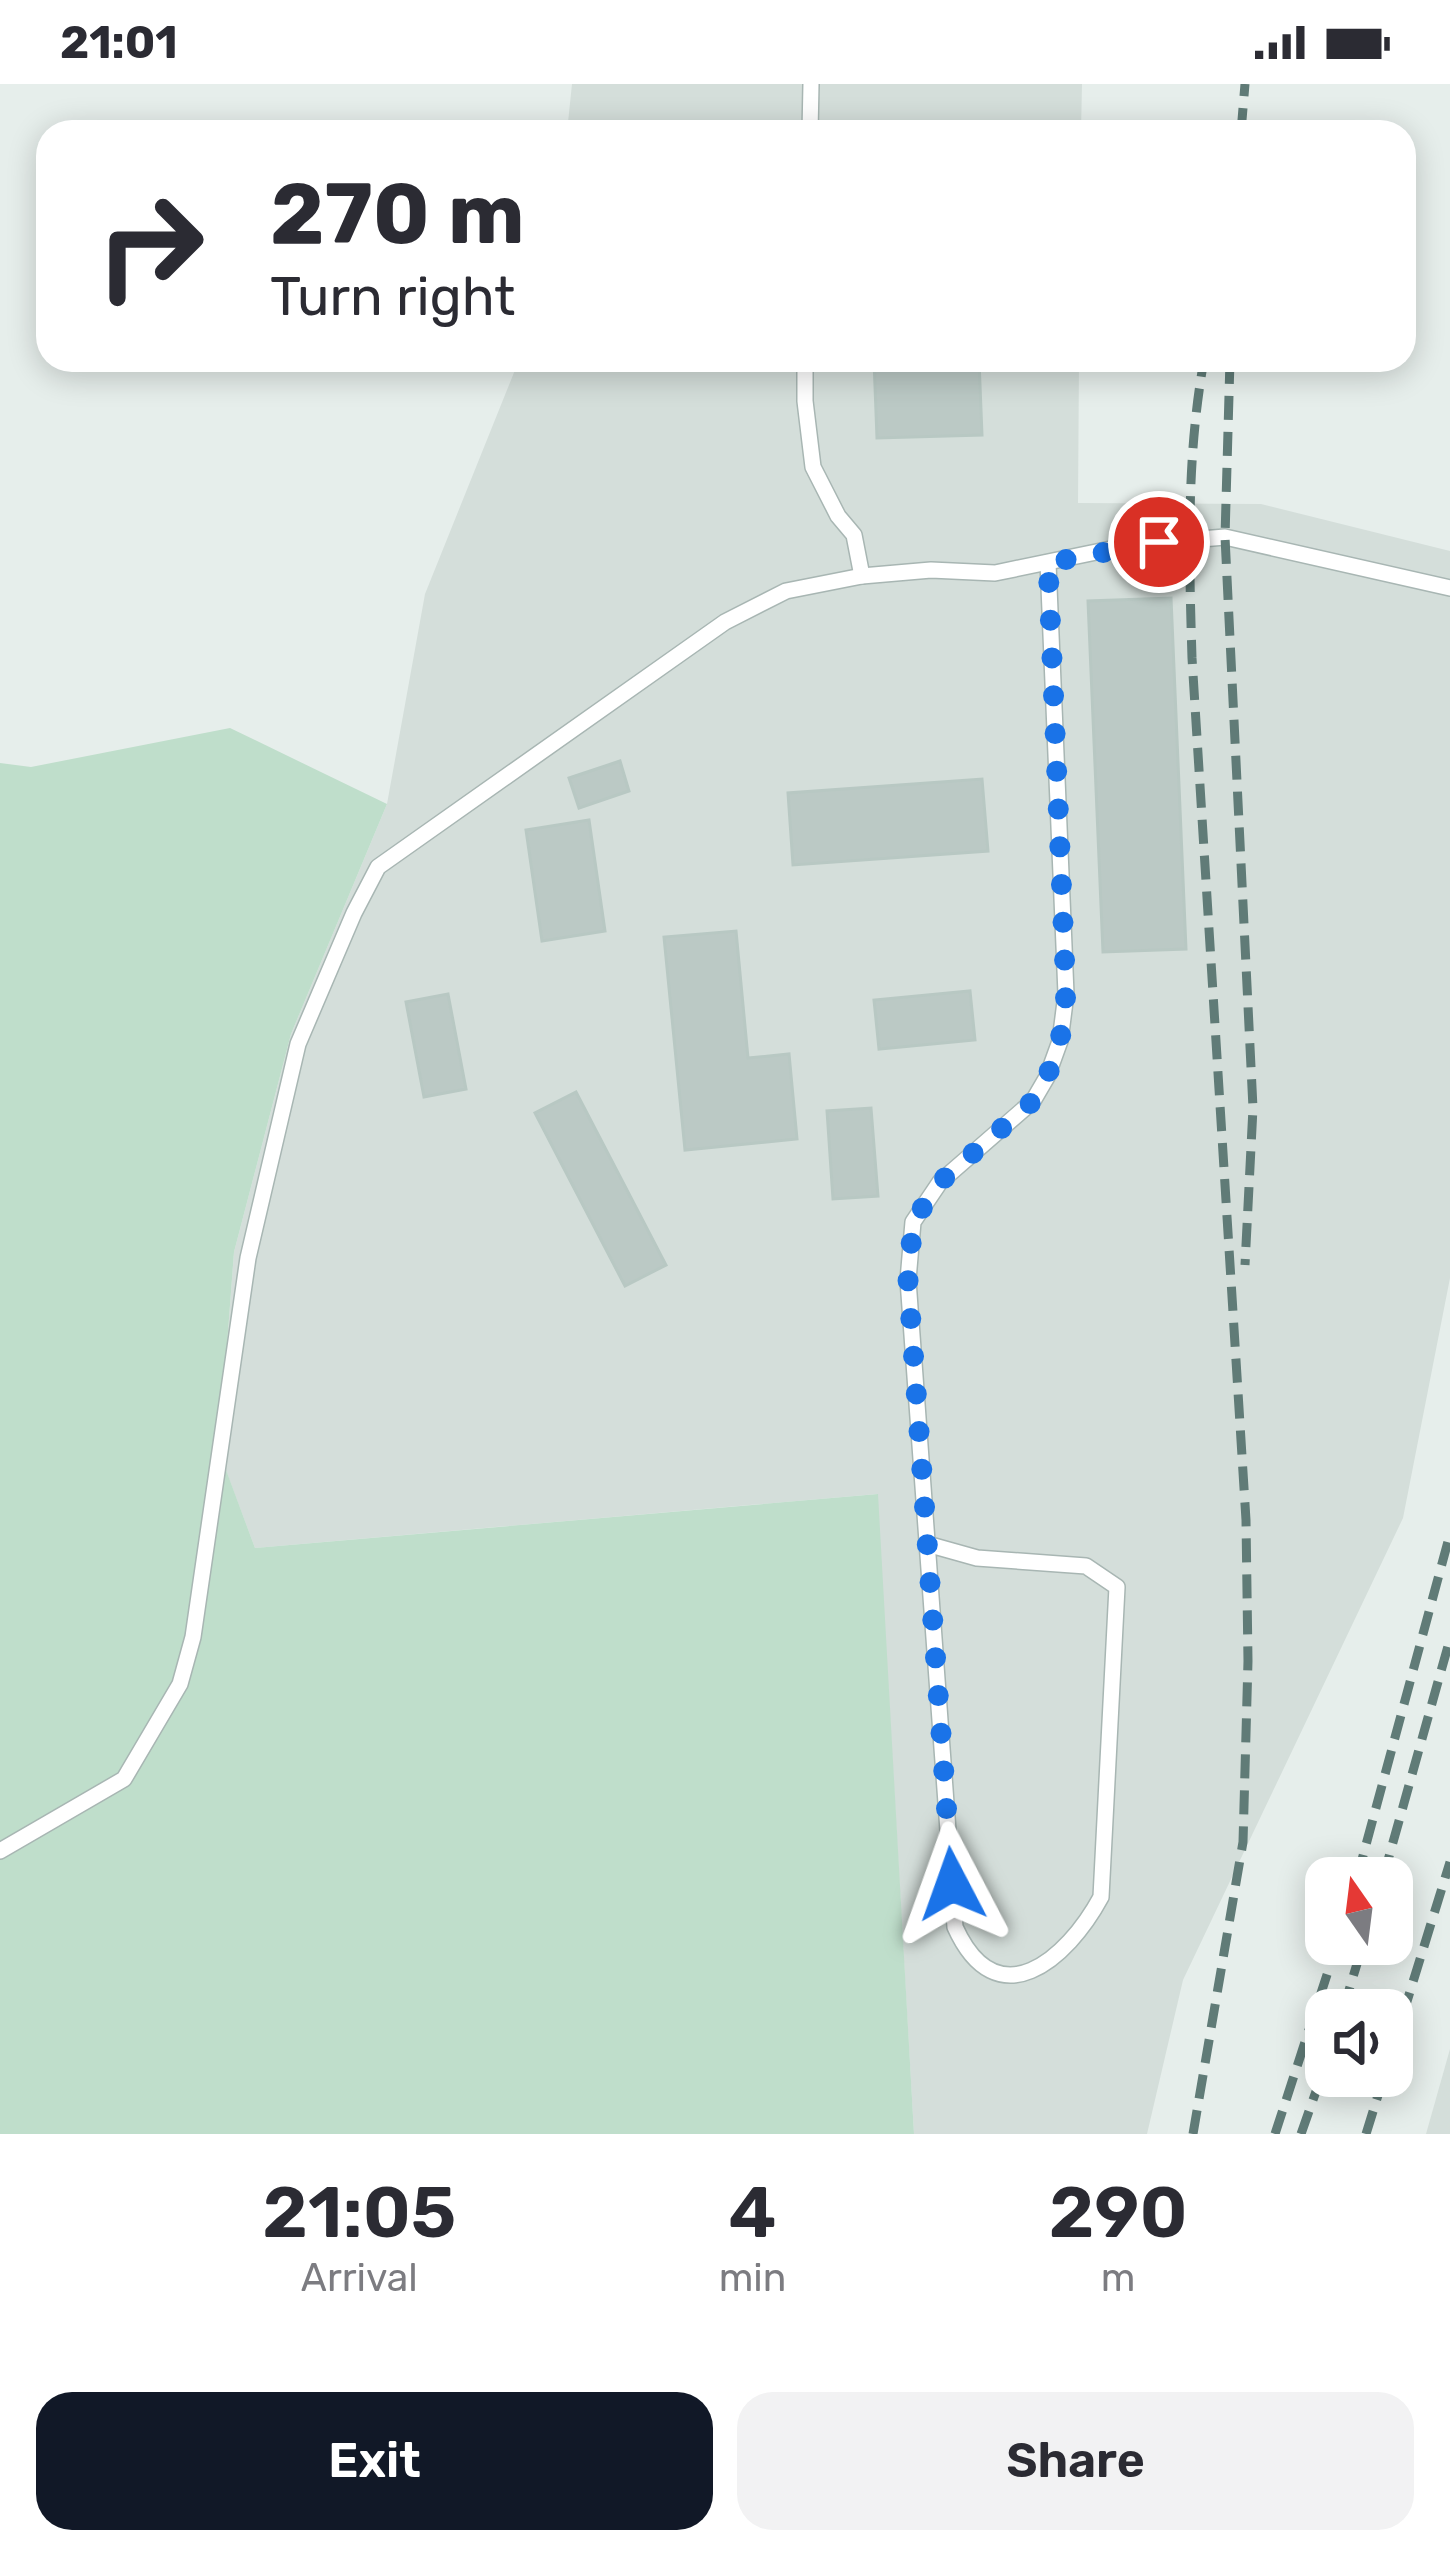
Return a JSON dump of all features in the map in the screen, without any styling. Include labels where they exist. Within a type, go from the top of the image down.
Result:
[{"type":"lane","points":[[810,120],[811,84]]},
{"type":"lane","points":[[806,372],[813,467],[838,516],[854,535],[862,576]]},
{"type":"lane","points":[[0,1851],[124,1779],[180,1684],[193,1637],[248,1258],[298,1044],[379,867],[725,622],[786,591],[862,576],[931,570],[995,573],[1130,545],[1225,537],[1450,588]]},
{"type":"lane","points":[[927,1544],[977,1558],[1086,1566],[1117,1587],[1101,1897],[1086,1925],[1044,1968],[1002,1974],[970,1958],[956,1927],[927,1544],[908,1280],[913,1222],[940,1182],[1033,1101],[1054,1059],[1063,1018],[1066,994],[1048,563]]},
{"type":"shaded area","points":[[572,84],[1082,84],[1081,120],[568,120]]},
{"type":"shaded area","points":[[514,372],[1079,372],[1078,503],[1261,504],[1450,551],[1450,1278],[1403,1518],[1183,1980],[1147,2134],[914,2134],[877,1494],[255,1548],[219,1452],[234,1252],[291,1034],[387,804],[425,594]]},
{"type":"shaded area","points":[[1450,2049],[1450,2134],[1426,2134]]},
{"type":"green space","points":[[230,728],[387,804],[291,1034],[234,1252],[219,1451],[255,1548],[878,1494],[914,2134],[0,2134],[0,763],[31,767]]},
{"type":"building","points":[[874,372],[979,372],[982,435],[877,438]]},
{"type":"building","points":[[1171,598],[1186,949],[1103,952],[1088,601]]},
{"type":"building","points":[[620,761],[629,791],[579,808],[569,778]]},
{"type":"building","points":[[982,779],[988,851],[793,865],[788,793]]},
{"type":"building","points":[[589,820],[605,931],[542,941],[526,830]]},
{"type":"building","points":[[736,931],[748,1058],[789,1054],[797,1139],[685,1150],[664,937]]},
{"type":"building","points":[[970,991],[975,1040],[879,1049],[874,1000]]},
{"type":"building","points":[[448,994],[466,1089],[424,1097],[406,1002]]},
{"type":"building","points":[[576,1092],[666,1265],[625,1286],[535,1113]]},
{"type":"building","points":[[871,1108],[878,1196],[833,1199],[827,1111]]},
{"type":"railway","points":[[1242,120],[1245,84]]},
{"type":"railway","points":[[1193,2134],[1243,1842],[1248,1661],[1246,1520],[1192,658],[1192,471],[1202,372]]},
{"type":"railway","points":[[1230,372],[1225,537],[1253,1108],[1245,1265]]},
{"type":"railway","points":[[1363,1857],[1450,1534]]},
{"type":"railway","points":[[1389,1857],[1450,1639]]},
{"type":"railway","points":[[1411,1989],[1450,1862]]},
{"type":"railway","points":[[1275,2134],[1330,1965]]},
{"type":"railway","points":[[1349,1989],[1357,1965]]},
{"type":"railway","points":[[1301,2134],[1314,2097]]},
{"type":"railway","points":[[1366,2134],[1377,2097]]},
{"type":"route","points":[[952,1884],[908,1280],[913,1222],[940,1182],[1033,1101],[1060,1041],[1066,994],[1048,563],[1159,542]]}]
